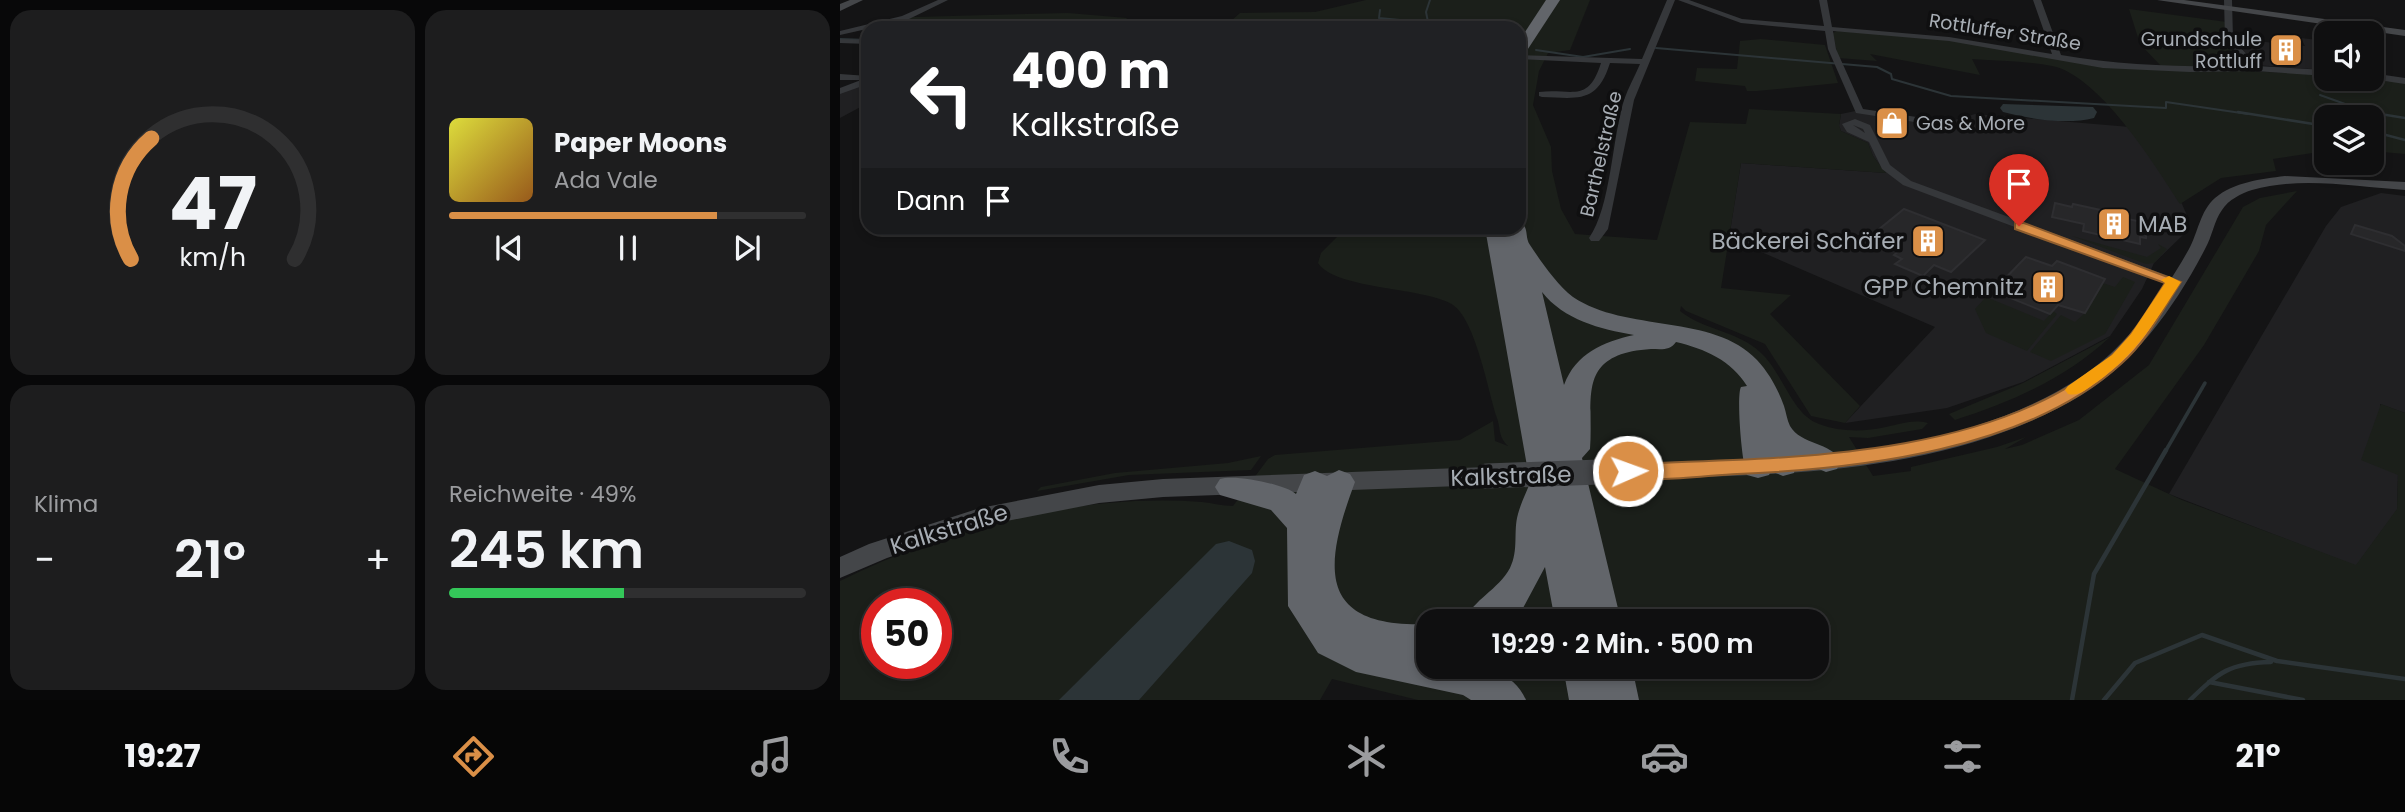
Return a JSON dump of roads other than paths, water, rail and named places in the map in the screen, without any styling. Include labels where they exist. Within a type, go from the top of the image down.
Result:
[{"type":"highway","points":[[1525,21],[1541,0]]},
{"type":"highway","points":[[1526,42],[1553,0]]},
{"type":"highway","points":[[1510,235],[1558,479],[1572,609]]},
{"type":"highway","points":[[1512,235],[1552,291],[1582,312],[1602,321],[1695,337],[1734,353],[1747,363],[1762,385],[1777,431],[1788,442],[1826,461]]},
{"type":"highway","points":[[1496,609],[1511,597],[1528,568],[1534,540],[1533,516],[1558,479],[1577,434],[1576,388],[1581,375],[1591,364],[1612,350],[1659,341],[1692,345],[1710,351],[1733,366],[1744,377],[1753,400],[1770,466]]},
{"type":"highway","points":[[1770,466],[1777,431]]},
{"type":"highway","points":[[1558,479],[1599,609]]},
{"type":"highway","points":[[1327,482],[1303,525],[1302,562],[1306,606],[1331,641],[1356,654],[1470,679],[1507,700]]},
{"type":"highway","points":[[1327,482],[1316,563],[1321,594],[1331,612],[1367,636],[1386,641],[1416,641]]},
{"type":"highway","points":[[1231,487],[1282,500],[1303,525]]},
{"type":"highway","points":[[1584,679],[1588,700]]},
{"type":"highway","points":[[1616,679],[1620,700]]},
{"type":"main road","points":[[840,8],[858,0]]},
{"type":"main road","points":[[2162,0],[2229,4],[2405,33]]},
{"type":"main road","name":"Kalkstraße","points":[[840,568],[932,532],[1025,506],[1163,488],[1770,466],[1899,451],[1975,432],[2062,397],[2118,358],[2137,337],[2195,253],[2210,216],[2219,204],[2234,193],[2247,187],[2284,182],[2405,187]]},
{"type":"street","points":[[891,21],[944,0]]},
{"type":"street","name":"Barthelstraße","points":[[1595,238],[1602,229],[1629,100],[1671,0]]},
{"type":"street","name":"Rottluffer Straße","points":[[1682,0],[1734,19],[1949,39],[2119,67],[2255,68],[2314,72]]},
{"type":"street","points":[[1823,0],[1837,63],[1859,111],[1947,124]]},
{"type":"street","points":[[2036,0],[2057,57]]},
{"type":"street","points":[[2229,4],[2229,39],[2255,68]]},
{"type":"street","points":[[840,33],[861,28]]},
{"type":"street","points":[[840,41],[861,42]]},
{"type":"street","points":[[1526,54],[1643,62]]},
{"type":"street","points":[[1542,94],[1583,94],[1593,91],[1600,85],[1606,61]]},
{"type":"street","points":[[840,77],[861,79]]},
{"type":"street","points":[[2384,78],[2405,80]]},
{"type":"street","points":[[840,91],[861,83]]},
{"type":"street","points":[[1873,140],[1886,167],[1918,189],[2174,282]]},
{"type":"waterway","points":[[1428,21],[1426,12],[1430,0]]},
{"type":"waterway","points":[[1380,10],[1379,18],[1411,21]]},
{"type":"waterway","points":[[840,39],[861,40]]},
{"type":"waterway","points":[[1656,48],[1877,67],[1891,74],[1892,79],[1951,96],[2166,108],[2166,102],[2248,114]]},
{"type":"waterway","points":[[1536,50],[1583,57],[1630,49]]},
{"type":"waterway","points":[[2320,95],[2348,105]]},
{"type":"waterway","points":[[2238,112],[2314,124]]},
{"type":"waterway","points":[[2384,115],[2405,118]]},
{"type":"waterway","points":[[2384,134],[2405,140]]},
{"type":"waterway","points":[[2165,452],[2205,383]]},
{"type":"waterway","points":[[2072,700],[2094,574],[2166,450]]},
{"type":"waterway","points":[[2104,700],[2135,663],[2202,635],[2277,661],[2405,679]]},
{"type":"waterway","points":[[2209,682],[2235,667],[2271,662]]},
{"type":"waterway","points":[[2190,700],[2209,682]]},
{"type":"waterway","points":[[2209,682],[2303,700]]},
{"type":"place","name":"Grundschule Rottluff","points":[[2286,50]]},
{"type":"place","name":"Gas & More","points":[[1892,123]]},
{"type":"place","name":"MAB","points":[[2114,224]]},
{"type":"place","name":"Bäckerei Schäfer","points":[[1928,241]]},
{"type":"place","name":"GPP Chemnitz","points":[[2048,287]]}]
